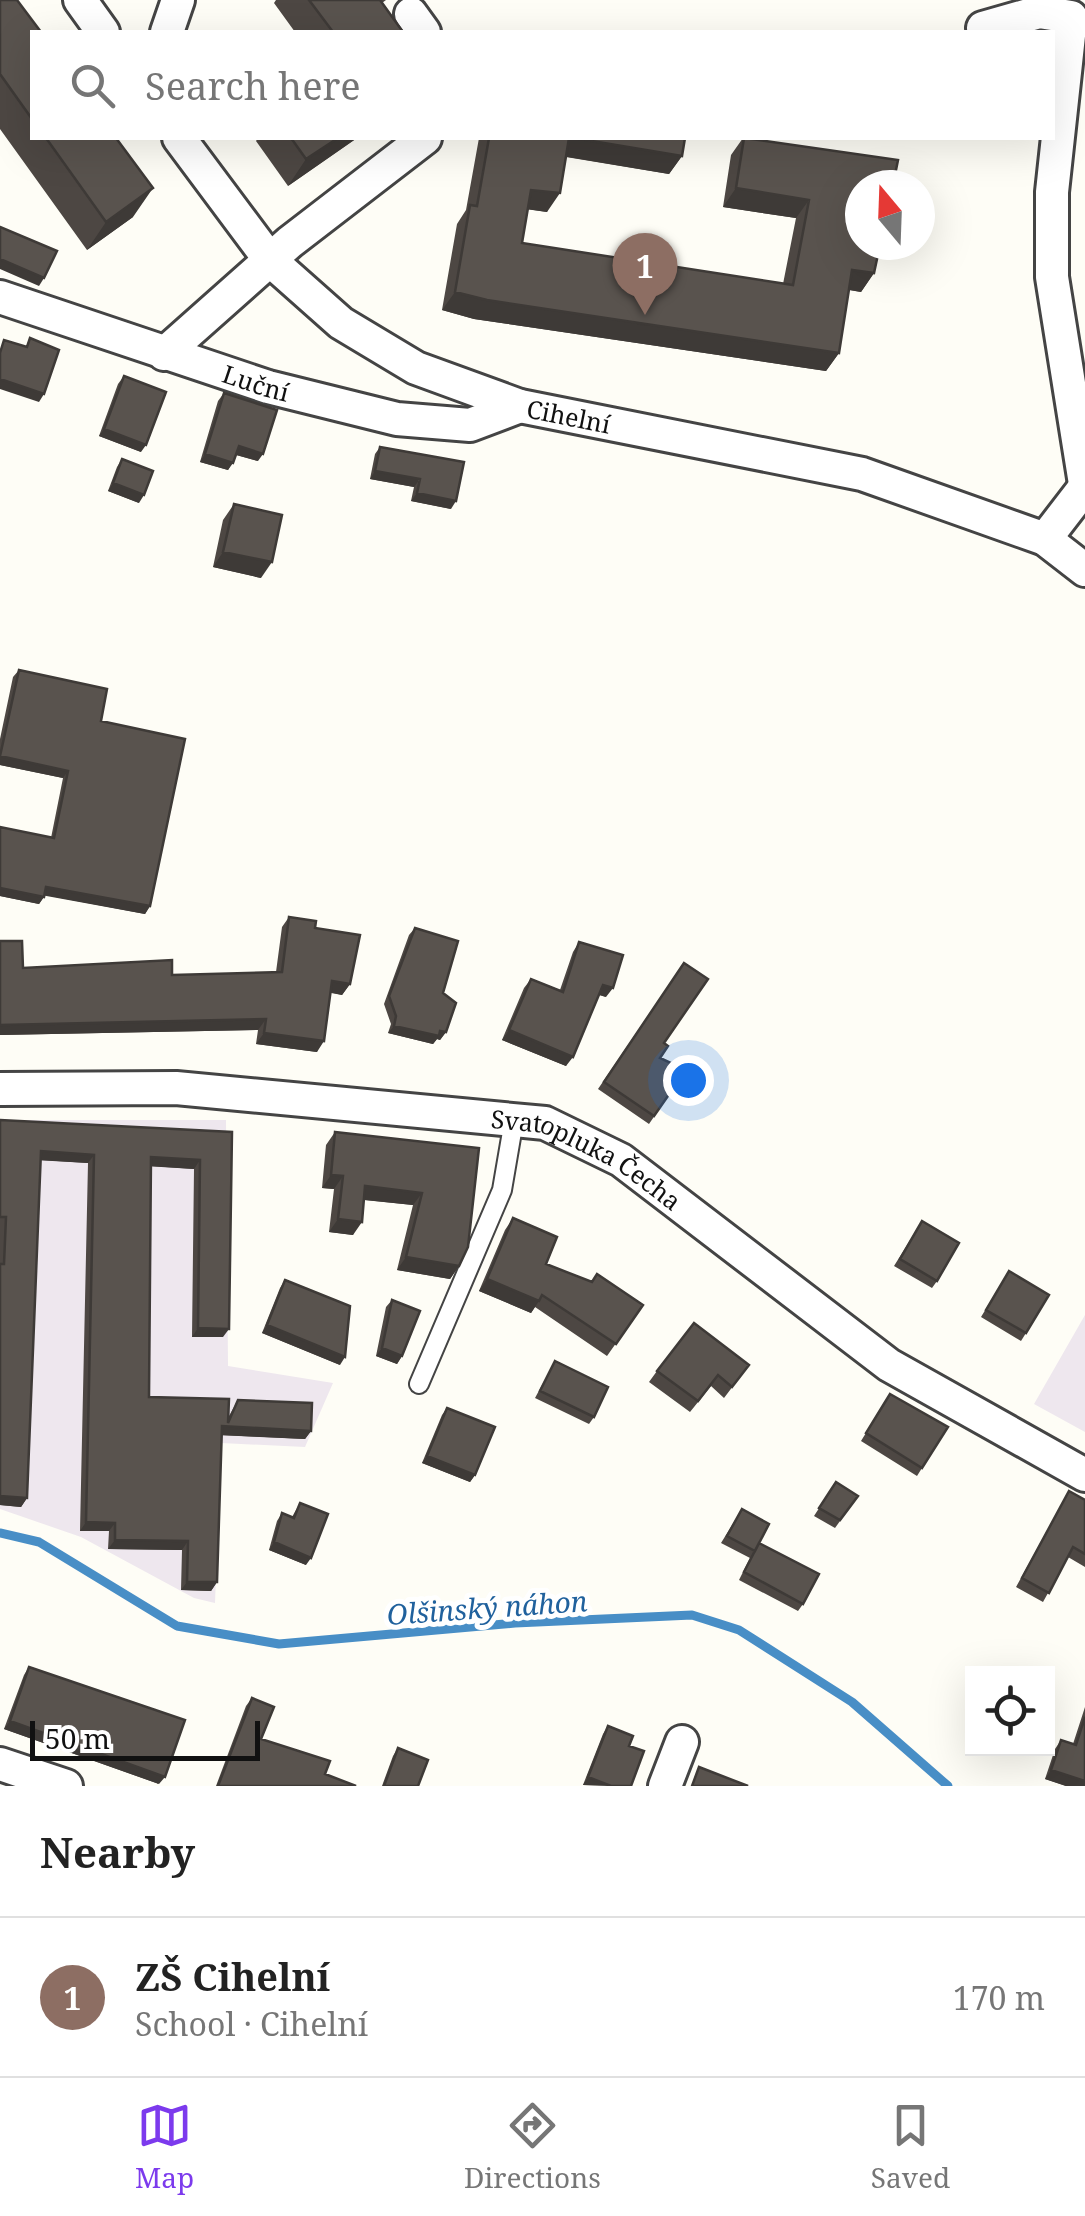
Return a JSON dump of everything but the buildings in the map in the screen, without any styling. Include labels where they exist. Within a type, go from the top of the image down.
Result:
[{"type":"street","points":[[80,0],[102,30]]},
{"type":"street","points":[[168,30],[178,0]]},
{"type":"street","points":[[983,28],[1065,12],[1052,192],[1052,277],[1085,486],[1045,539]]},
{"type":"street","name":"Cihelní","points":[[180,140],[270,260],[341,324],[416,368],[520,406],[862,474],[1045,539],[1085,570]]},
{"type":"street","points":[[164,354],[270,260],[422,140]]},
{"type":"street","name":"Luční","points":[[0,297],[164,354],[396,419],[470,425],[520,406]]},
{"type":"street","name":"Svatopluka Čecha","points":[[0,1089],[176,1088],[545,1123],[621,1160],[889,1366],[1085,1475]]},
{"type":"street","points":[[665,1786],[682,1742]]},
{"type":"street","points":[[0,1764],[66,1786]]},
{"type":"lane","points":[[418,1384],[502,1190],[514,1120]]},
{"type":"shaded area","points":[[0,1120],[226,1120],[228,1366],[333,1383],[305,1447],[221,1443],[215,1603],[194,1598],[81,1537],[0,1509]]},
{"type":"shaded area","points":[[1085,1315],[1085,1432],[1034,1404]]},
{"type":"waterway","name":"Olšinský náhon","points":[[0,1533],[39,1542],[177,1626],[279,1644],[515,1623],[692,1615],[739,1630],[852,1702],[948,1786]]},
{"type":"place","name":"ZŠ Cihelní","points":[[645,315]]}]
